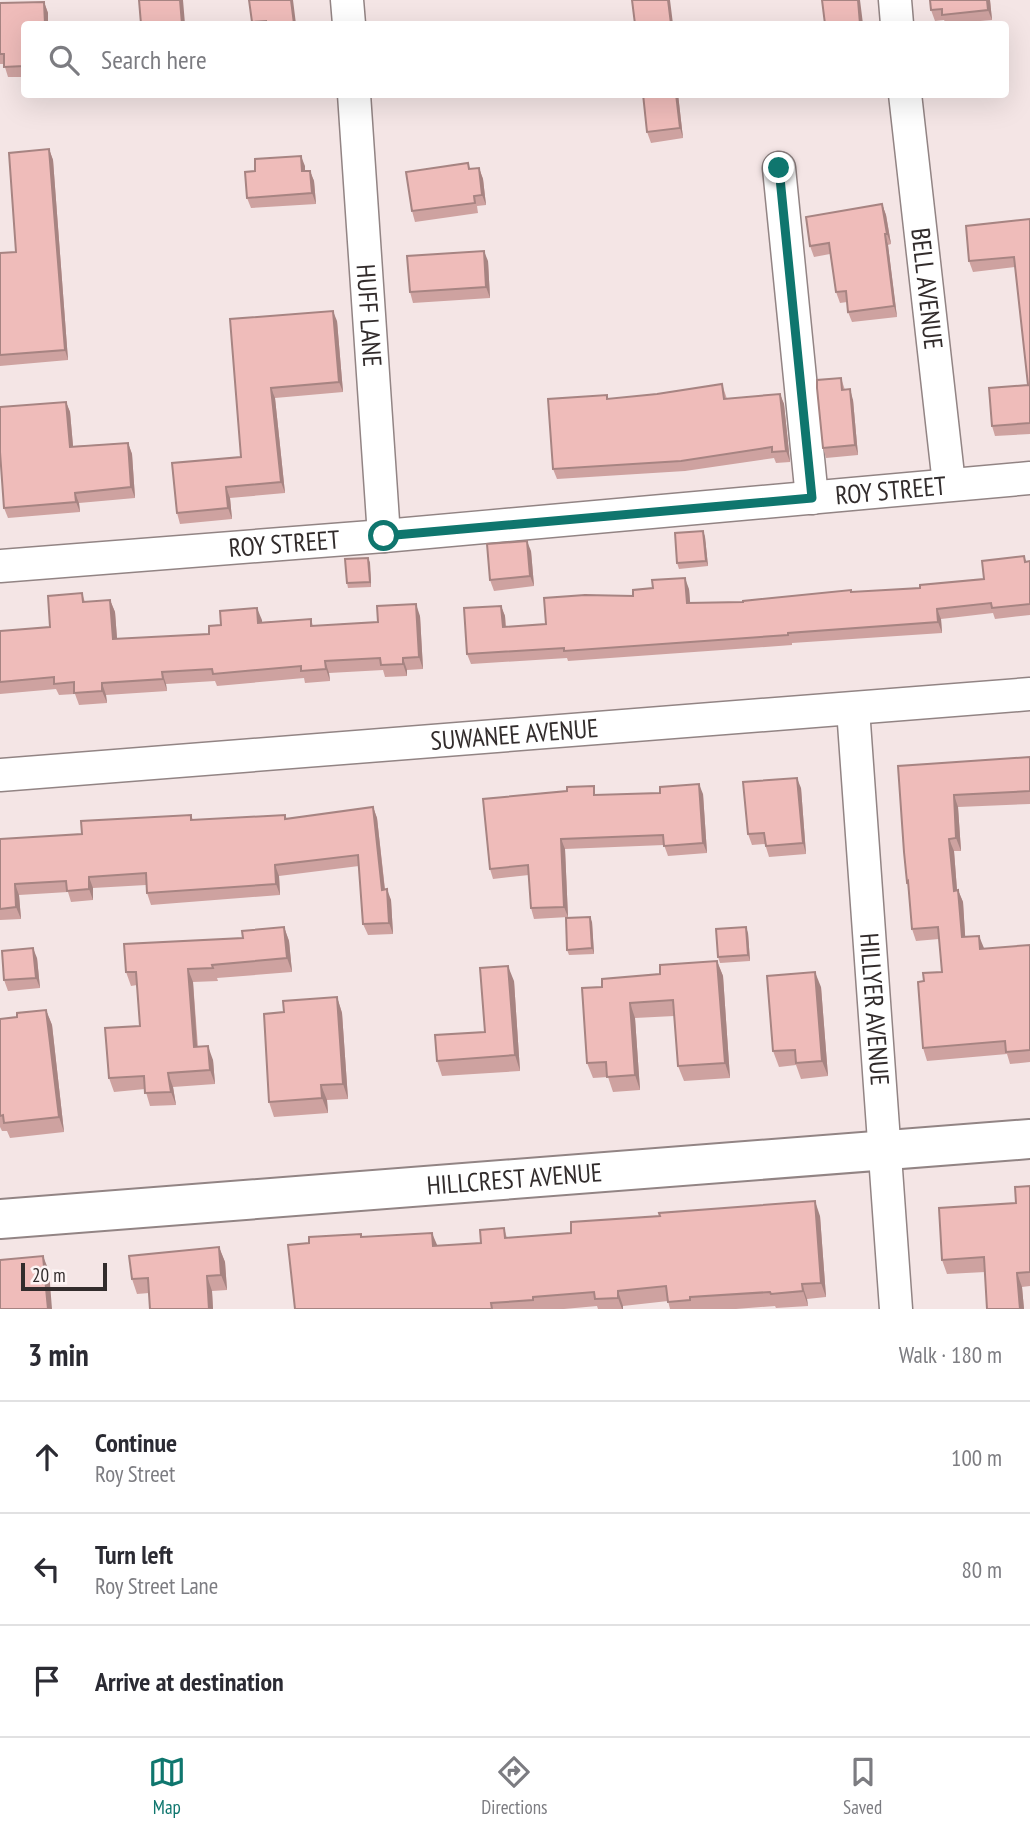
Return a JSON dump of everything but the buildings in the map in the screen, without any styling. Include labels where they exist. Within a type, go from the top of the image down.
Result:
[{"type":"street","points":[[347,0],[349,21]]},
{"type":"street","points":[[895,0],[897,21]]},
{"type":"street","name":"HUFF LANE","points":[[354,98],[384,536]]},
{"type":"street","name":"BELL AVENUE","points":[[905,98],[949,484]]},
{"type":"street","points":[[779,168],[812,498]]},
{"type":"street","name":"ROY STREET","points":[[0,566],[384,536],[1030,478]]},
{"type":"street","name":"SUWANEE AVENUE","points":[[0,775],[1030,694]]},
{"type":"street","name":"HILLYER AVENUE","points":[[853,709],[896,1309]]},
{"type":"street","name":"HILLCREST AVENUE","points":[[0,1219],[1030,1139]]},
{"type":"route","points":[[384,536],[812,498],[779,168]]}]
